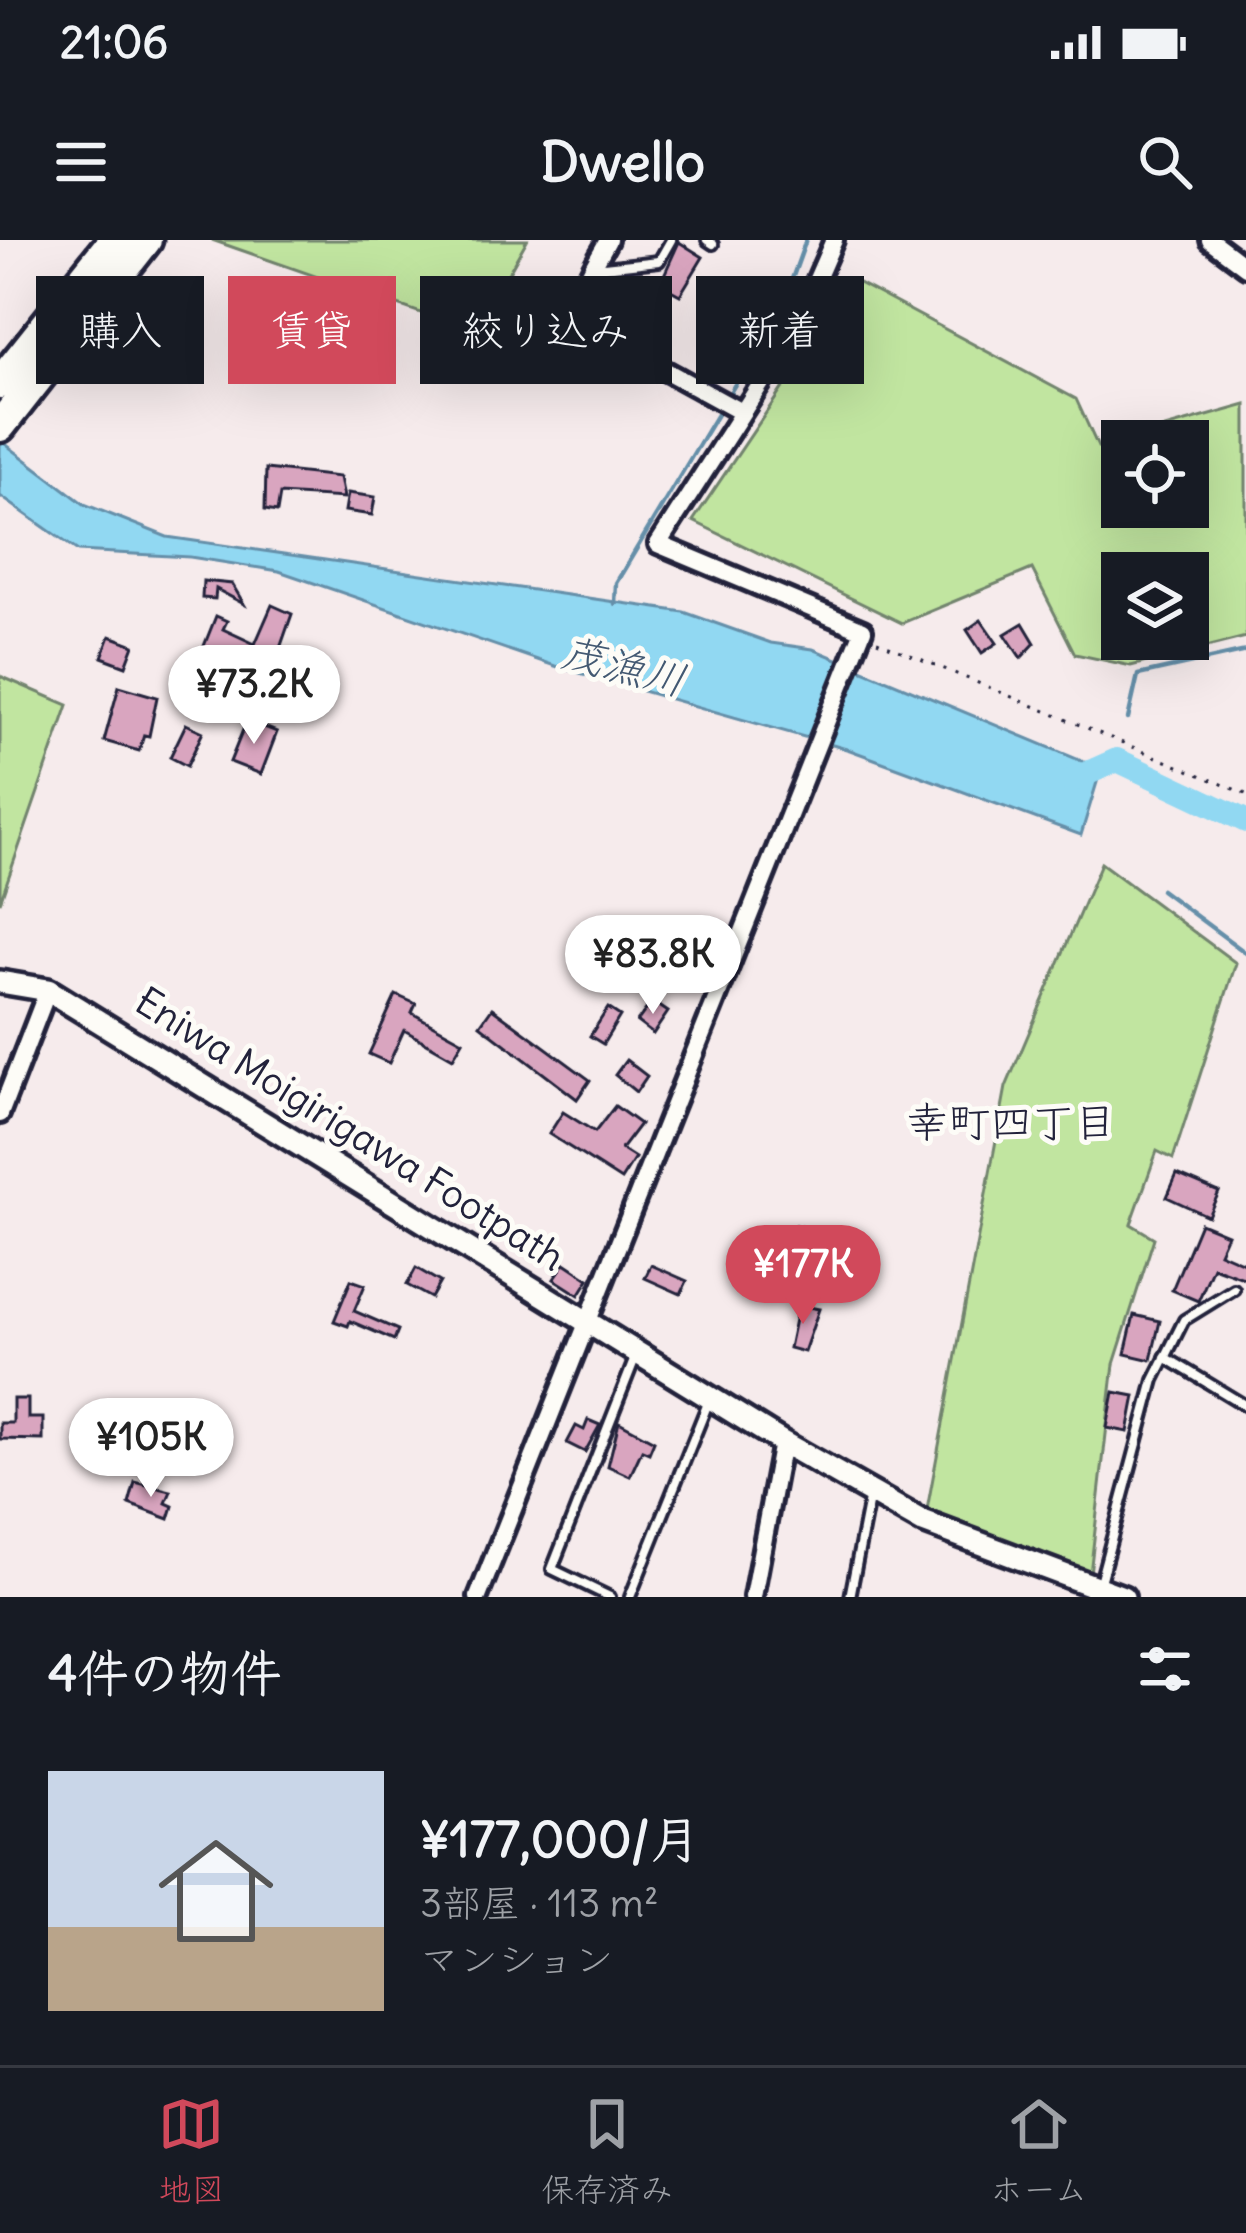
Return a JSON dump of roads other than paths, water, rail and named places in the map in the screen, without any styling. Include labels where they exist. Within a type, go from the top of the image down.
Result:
[{"type":"highway","points":[[0,383],[114,240]]},
{"type":"highway","points":[[3,421],[146,240]]},
{"type":"street","points":[[608,240],[580,291],[579,309],[595,332],[729,405]]},
{"type":"street","points":[[478,1597],[863,630],[658,544],[729,405],[794,332],[833,240]]},
{"type":"street","points":[[1210,240],[1246,268]]},
{"type":"street","points":[[0,982],[48,990],[782,1442],[923,1522],[1123,1597]]},
{"type":"street","points":[[0,1114],[48,990]]},
{"type":"street","points":[[753,1597],[782,1442]]},
{"type":"lane","points":[[593,268],[658,261],[671,240]]},
{"type":"lane","points":[[1099,1588],[1154,1380],[1184,1320],[1234,1289]]},
{"type":"lane","points":[[610,1597],[552,1569],[638,1351]]},
{"type":"lane","points":[[1165,1358],[1246,1406]]},
{"type":"lane","points":[[630,1597],[711,1397]]},
{"type":"lane","points":[[850,1597],[870,1492]]},
{"type":"water","points":[[0,440],[84,504],[167,537],[684,612],[771,643],[813,649],[1101,769],[1081,835],[850,750],[555,666],[279,571],[190,557],[78,551],[0,496]]},
{"type":"waterway","points":[[615,604],[616,583],[783,304],[806,240]]},
{"type":"waterway","points":[[1128,719],[1138,675],[1246,651]]},
{"type":"waterway","name":"茂漁川","points":[[1070,781],[1117,760],[1246,821]]},
{"type":"waterway","points":[[1161,890],[1246,953]]},
{"type":"district","name":"幸町四丁目","points":[[1011,1122]]}]
